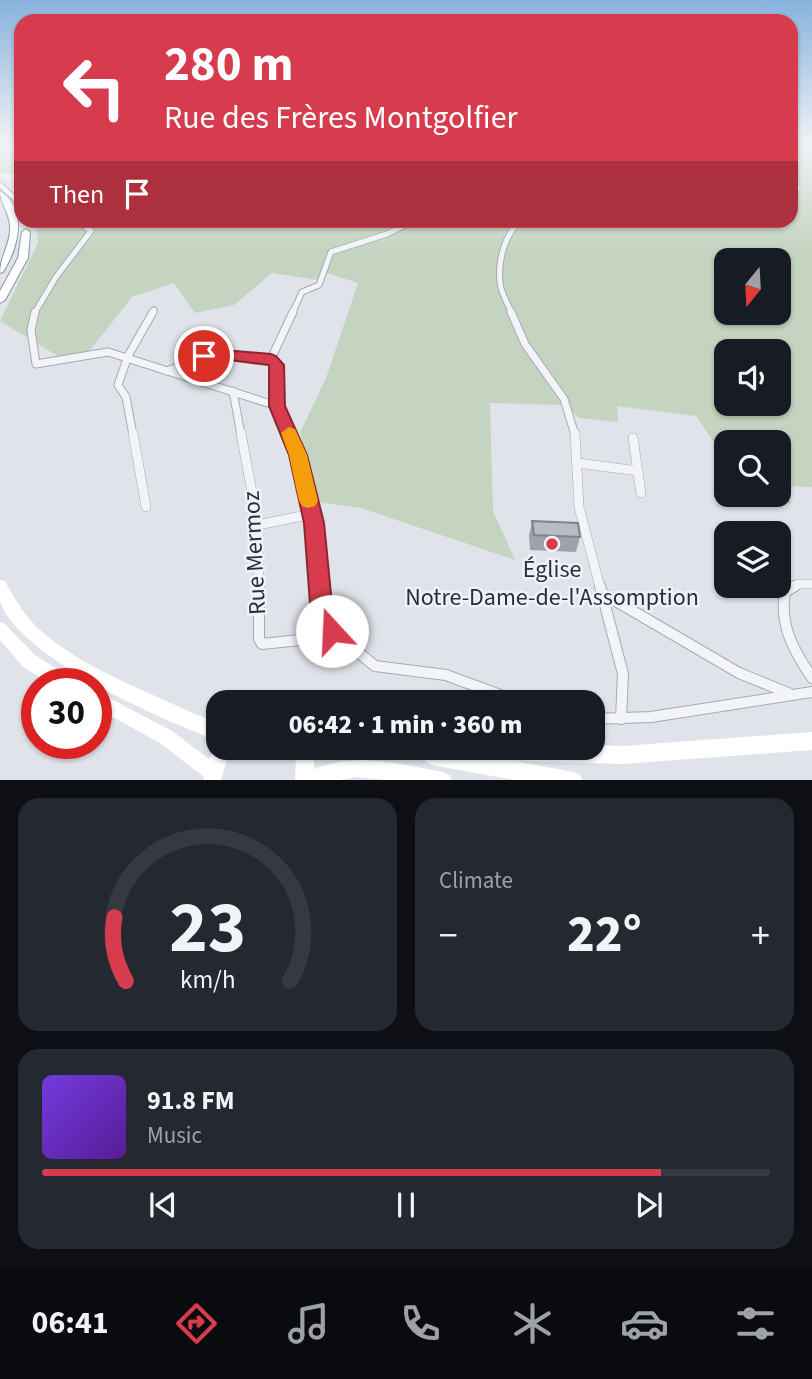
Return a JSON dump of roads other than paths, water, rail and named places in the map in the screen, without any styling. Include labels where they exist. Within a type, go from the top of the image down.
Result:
[{"type":"highway","points":[[0,184],[14,198]]},
{"type":"highway","points":[[0,193],[10,203],[14,215]]},
{"type":"highway","points":[[0,260],[9,242],[14,222]]},
{"type":"highway","points":[[0,270],[14,239],[15,228]]},
{"type":"highway","points":[[0,300],[23,258],[26,228]]},
{"type":"highway","points":[[0,286],[26,232]]},
{"type":"main road","points":[[0,586],[19,618],[54,651],[206,727]]},
{"type":"main road","points":[[0,629],[29,661],[40,668]]},
{"type":"main road","points":[[112,708],[166,737],[212,777],[219,760]]},
{"type":"main road","points":[[605,755],[812,741]]},
{"type":"main road","points":[[305,760],[305,780],[327,771],[353,766],[430,780]]},
{"type":"main road","points":[[454,760],[524,774],[574,780]]},
{"type":"main road","points":[[410,778],[443,780]]},
{"type":"street","points":[[87,228],[91,231],[65,264],[34,315],[31,326],[36,364],[108,352],[128,356],[166,372],[277,406]]},
{"type":"street","points":[[271,359],[302,292],[319,285],[331,252],[399,228]]},
{"type":"street","points":[[512,228],[500,262],[501,288],[525,345],[567,406],[577,436],[579,508],[623,674],[621,719]]},
{"type":"street","points":[[146,507],[126,397],[118,385],[128,356],[154,310]]},
{"type":"street","points":[[166,372],[212,354],[271,359],[276,365],[277,406],[298,455],[312,514],[322,617],[332,631],[375,666],[446,675],[487,690]]},
{"type":"street","name":"Rue Mermoz","points":[[233,391],[258,525],[259,639],[262,644],[269,645],[319,638],[332,631]]},
{"type":"street","points":[[633,438],[641,493]]},
{"type":"street","points":[[578,463],[638,471]]},
{"type":"street","points":[[258,525],[312,514]]},
{"type":"street","points":[[812,584],[798,584],[785,592],[781,607],[788,637],[812,678]]},
{"type":"street","points":[[601,593],[740,673],[789,694]]},
{"type":"street","points":[[605,719],[812,692]]},
{"type":"place","name":"Église Notre-Dame-de-l'Assomption","points":[[552,544]]}]
